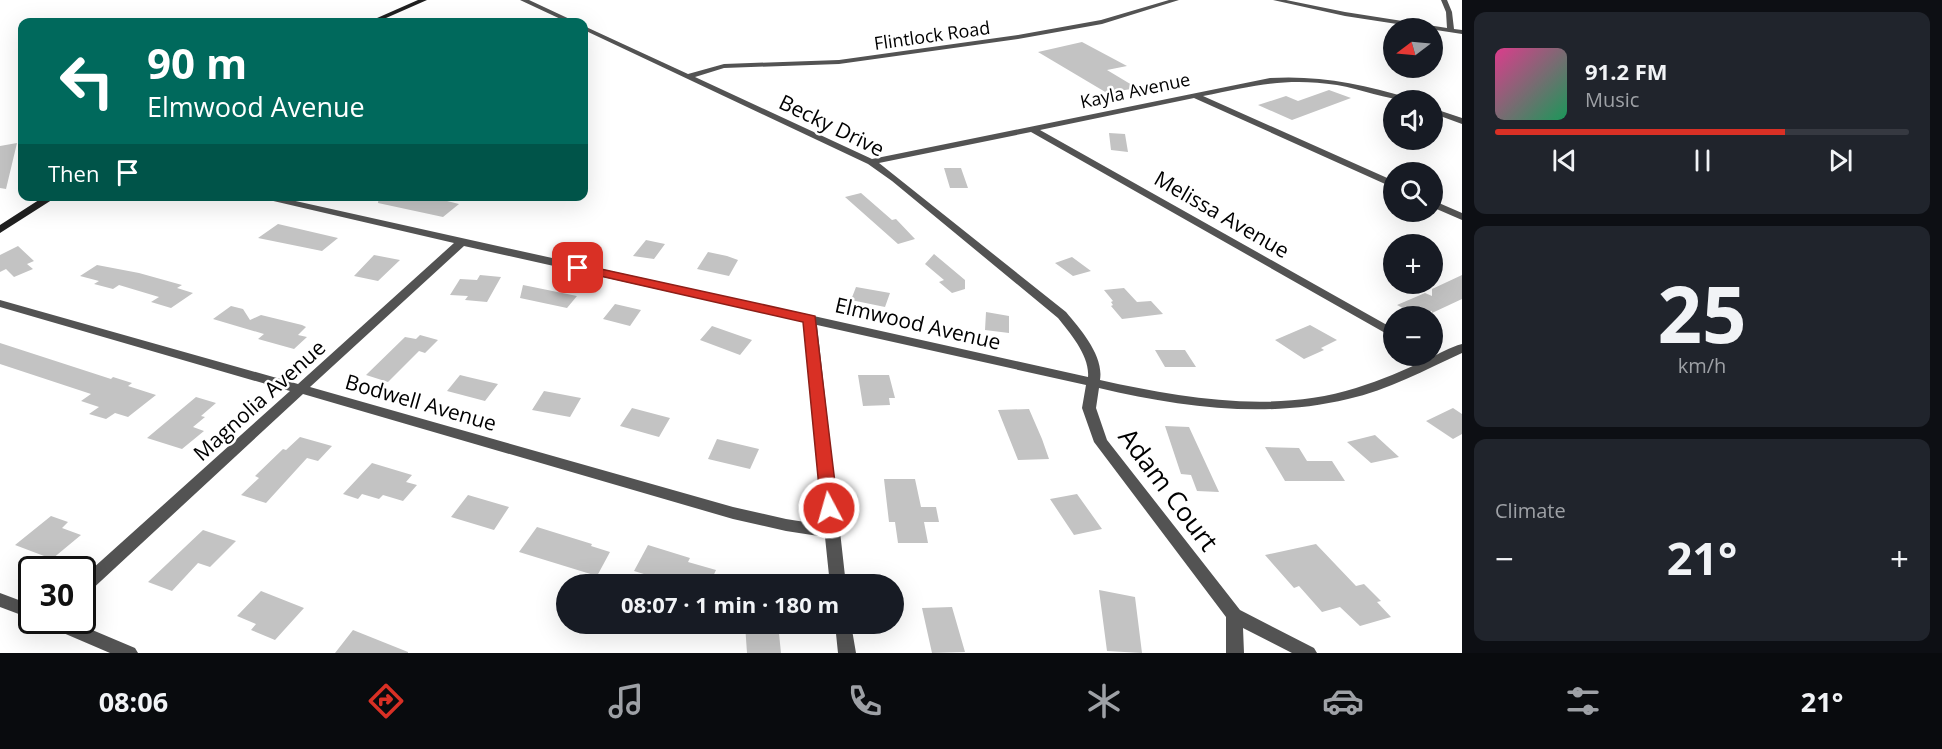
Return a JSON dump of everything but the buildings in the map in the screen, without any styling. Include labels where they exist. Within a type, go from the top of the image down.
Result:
[{"type":"street","points":[[381,18],[424,0]]},
{"type":"street","points":[[524,0],[563,18]]},
{"type":"street","name":"Flintlock Road","points":[[688,76],[724,66],[858,61],[1059,31],[1113,20],[1176,0]]},
{"type":"street","points":[[1276,0],[1345,14],[1462,32]]},
{"type":"street","points":[[1444,0],[1449,12],[1451,30]]},
{"type":"street","name":"Becky Drive","points":[[588,30],[871,162],[904,186],[1062,315],[1088,352],[1095,373],[1094,383]]},
{"type":"street","name":"Kayla Avenue","points":[[871,162],[1270,80],[1294,79],[1352,85],[1383,94]]},
{"type":"street","points":[[1194,95],[1383,181]]},
{"type":"street","points":[[1443,114],[1462,121]]},
{"type":"street","name":"Melissa Avenue","points":[[1032,129],[1383,328]]},
{"type":"street","points":[[0,230],[45,201]]},
{"type":"street","name":"Elmwood Avenue","points":[[278,201],[1153,395],[1220,404],[1288,404],[1350,394],[1414,366]]},
{"type":"street","points":[[1443,208],[1462,217]]},
{"type":"street","name":"Magnolia Avenue","points":[[96,575],[462,242]]},
{"type":"street","name":"Bodwell Avenue","points":[[0,303],[733,513],[831,532]]},
{"type":"street","points":[[810,319],[837,574]]},
{"type":"street","name":"Elmwood Avenue","points":[[1443,354],[1462,348]]},
{"type":"street","name":"Adam Court","points":[[1094,383],[1089,408],[1101,442],[1234,615],[1308,653]]},
{"type":"street","points":[[0,600],[18,607]]},
{"type":"street","points":[[1234,615],[1235,653]]},
{"type":"street","points":[[84,634],[129,653]]},
{"type":"street","points":[[844,634],[847,653]]},
{"type":"route","points":[[578,268],[810,319],[829,508]]}]
